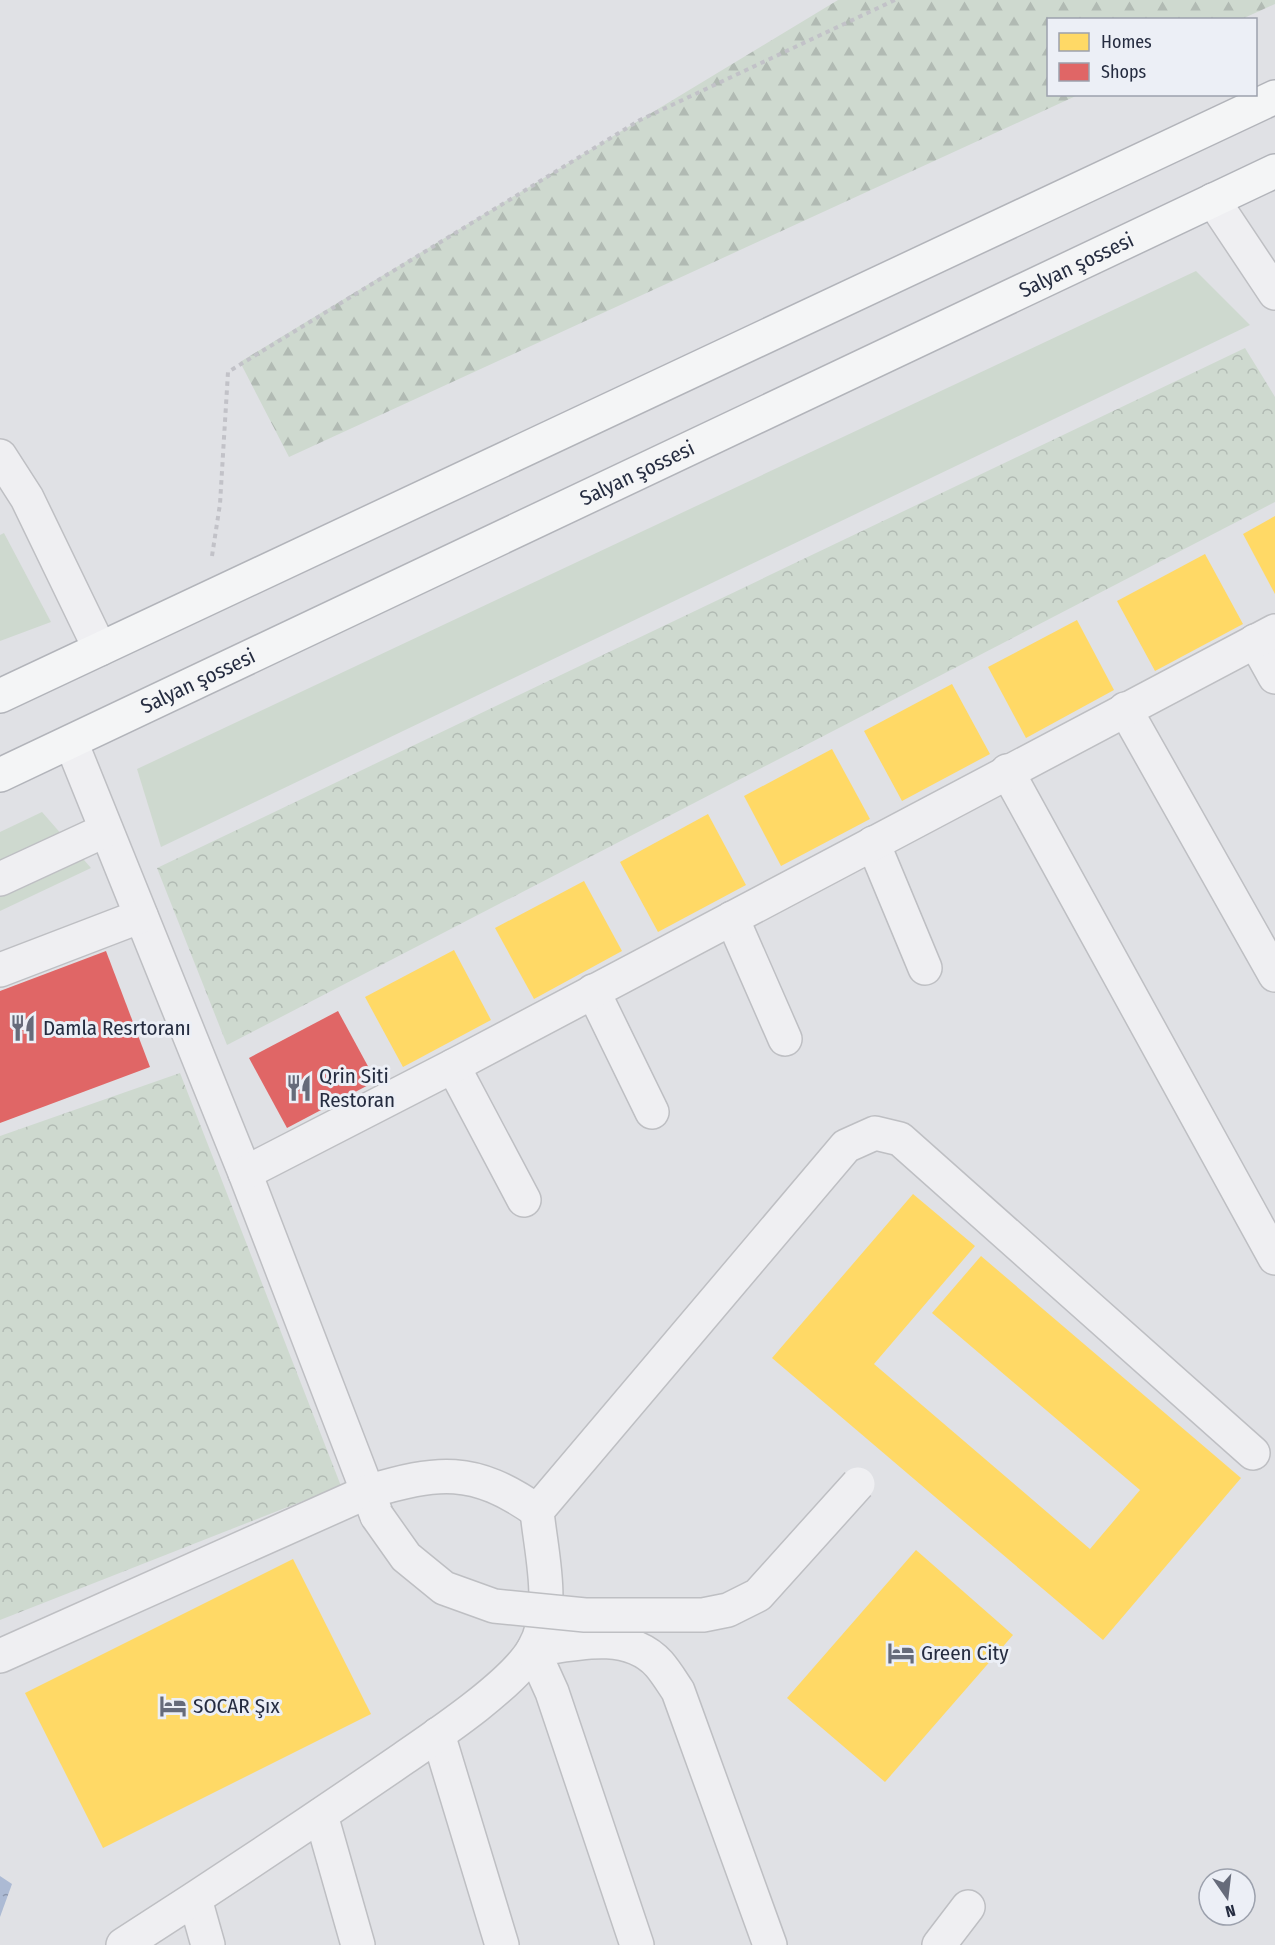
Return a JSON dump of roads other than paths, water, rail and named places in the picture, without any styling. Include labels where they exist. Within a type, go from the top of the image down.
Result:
[{"type":"highway","points":[[0,696],[1275,97]]},
{"type":"highway","name":"Salyan şossesi","points":[[0,775],[1275,171]]},
{"type":"lane","points":[[1214,200],[1275,293]]},
{"type":"lane","points":[[0,456],[27,498],[100,649]]},
{"type":"lane","points":[[245,1173],[453,1066],[1265,636],[1275,677]]},
{"type":"lane","points":[[1125,709],[1275,975]]},
{"type":"lane","points":[[71,742],[245,1173],[372,1504],[406,1557],[444,1588],[494,1606],[585,1615],[703,1615],[728,1610],[758,1595],[858,1484]]},
{"type":"lane","points":[[1007,771],[1275,1258]]},
{"type":"lane","points":[[0,879],[106,830]]},
{"type":"lane","points":[[873,843],[925,968]]},
{"type":"lane","points":[[0,970],[141,916]]},
{"type":"lane","points":[[732,918],[785,1039]]},
{"type":"lane","points":[[593,991],[652,1112]]},
{"type":"lane","points":[[453,1066],[524,1200]]},
{"type":"lane","points":[[123,1945],[321,1815],[438,1734],[514,1672],[533,1650],[541,1629],[546,1601],[537,1511],[846,1146],[875,1133],[900,1139],[1253,1453]]},
{"type":"lane","points":[[0,1656],[444,1474],[478,1479],[515,1496],[537,1511]]},
{"type":"lane","points":[[533,1650],[598,1641],[635,1647],[658,1663],[678,1691],[770,1945]]},
{"type":"lane","points":[[533,1650],[552,1692],[637,1945]]},
{"type":"lane","points":[[438,1734],[502,1945]]},
{"type":"lane","points":[[321,1815],[358,1945]]},
{"type":"lane","points":[[195,1899],[208,1945]]},
{"type":"lane","points":[[939,1945],[968,1907]]},
{"type":"water","points":[[0,1876],[12,1884],[0,1917]]},
{"type":"place","name":"Damla Resrtoranı","points":[[23,1028]]},
{"type":"place","name":"Qrin Siti Restoran","points":[[299,1088]]},
{"type":"place","name":"Green City","points":[[901,1653]]},
{"type":"place","name":"SOCAR Şıx","points":[[173,1706]]}]
